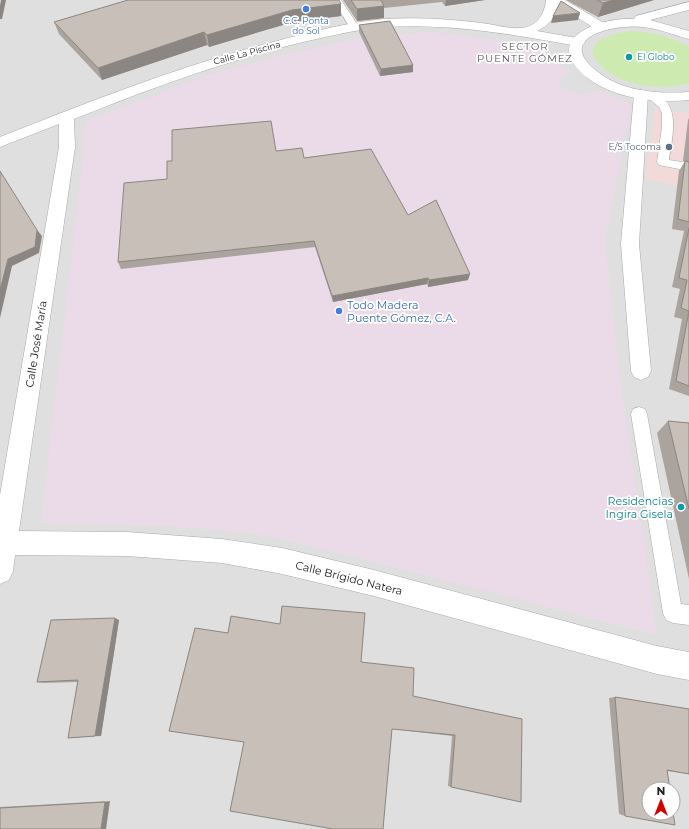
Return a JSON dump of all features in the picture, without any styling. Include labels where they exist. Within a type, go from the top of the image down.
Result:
[{"type":"street","points":[[522,32],[534,28],[545,20],[552,10],[552,0]]},
{"type":"street","points":[[556,0],[600,26]]},
{"type":"street","points":[[689,6],[666,13],[600,26],[581,37],[578,42],[576,53],[580,62],[588,71],[599,79],[614,86],[646,95],[689,103]]},
{"type":"street","name":"Calle La Piscina","points":[[0,142],[180,73],[221,59],[354,27],[385,23],[445,23],[522,32],[578,42]]},
{"type":"street","points":[[614,24],[646,24],[663,26],[689,35]]},
{"type":"street","points":[[646,95],[670,97],[689,96]]},
{"type":"street","points":[[641,371],[630,244],[632,208],[646,95]]},
{"type":"street","name":"Calle José María","points":[[0,572],[3,543],[67,147],[66,116]]},
{"type":"street","name":"Calle Brígido Natera","points":[[3,543],[127,544],[222,551],[282,561],[382,585],[657,660],[689,666]]},
{"type":"lane","points":[[337,0],[354,27]]},
{"type":"lane","points":[[646,95],[664,106],[668,113],[663,162],[689,167]]},
{"type":"lane","points":[[639,414],[673,613],[689,615]]},
{"type":"shaded area","points":[[0,0],[689,0],[689,829],[0,829]]},
{"type":"shaded area","name":"Todo Madera Puente Gómez, C.A.","points":[[433,32],[503,41],[535,50],[560,64],[568,73],[557,85],[579,95],[600,90],[627,102],[631,106],[605,240],[618,366],[657,635],[331,551],[245,532],[167,526],[41,523],[84,153],[85,122],[204,76],[280,56],[364,37]]},
{"type":"shaded area","name":"E/S Tocoma","points":[[655,107],[689,114],[689,188],[645,179]]},
{"type":"green space","points":[[633,31],[676,40],[689,47],[689,83],[667,87],[644,86],[621,79],[602,67],[595,58],[593,51],[595,45],[600,40],[608,36]]},
{"type":"building","points":[[128,0],[339,0],[341,4],[292,10],[207,35],[204,32],[98,68],[54,22]]},
{"type":"building","points":[[351,0],[381,0],[384,6],[357,9]]},
{"type":"building","points":[[597,0],[614,0],[603,3]]},
{"type":"building","points":[[561,1],[580,13],[553,16]]},
{"type":"building","points":[[390,21],[413,65],[381,69],[359,25]]},
{"type":"building","points":[[271,121],[276,151],[302,148],[304,158],[371,149],[408,215],[436,200],[470,274],[429,280],[428,278],[332,296],[314,241],[118,262],[124,183],[167,179],[167,161],[172,161],[172,130]]},
{"type":"building","points":[[685,161],[689,162],[689,222],[678,219]]},
{"type":"building","points":[[0,171],[37,230],[35,247],[8,259],[0,290]]},
{"type":"building","points":[[689,228],[689,311],[681,308],[687,280],[679,278]]},
{"type":"building","points":[[689,311],[689,386],[676,381]]},
{"type":"building","points":[[668,421],[689,423],[689,509]]},
{"type":"building","points":[[282,606],[365,613],[361,662],[414,668],[413,696],[522,719],[521,802],[451,787],[455,735],[392,729],[383,829],[333,829],[230,811],[244,742],[169,731],[195,628],[228,633],[231,616],[280,624]]},
{"type":"building","points":[[115,618],[95,736],[68,738],[78,680],[37,682],[51,620]]},
{"type":"building","points":[[615,697],[689,709],[689,774],[667,770],[669,781],[641,781],[641,819],[625,816]]},
{"type":"building","points":[[105,802],[101,829],[0,829],[0,808]]},
{"type":"building","points":[[653,821],[674,821],[675,825]]},
{"type":"place","name":"C.C. Ponta do Sol","points":[[306,9]]},
{"type":"place","name":"El Globo","points":[[629,57]]},
{"type":"place","name":"E/S Tocoma","points":[[669,147]]},
{"type":"place","name":"Todo Madera Puente Gómez, C.A.","points":[[339,311]]},
{"type":"place","name":"Residencias Ingira Gisela","points":[[681,507]]},
{"type":"district","name":"SECTOR PUENTE GÓMEZ","points":[[525,52]]}]
